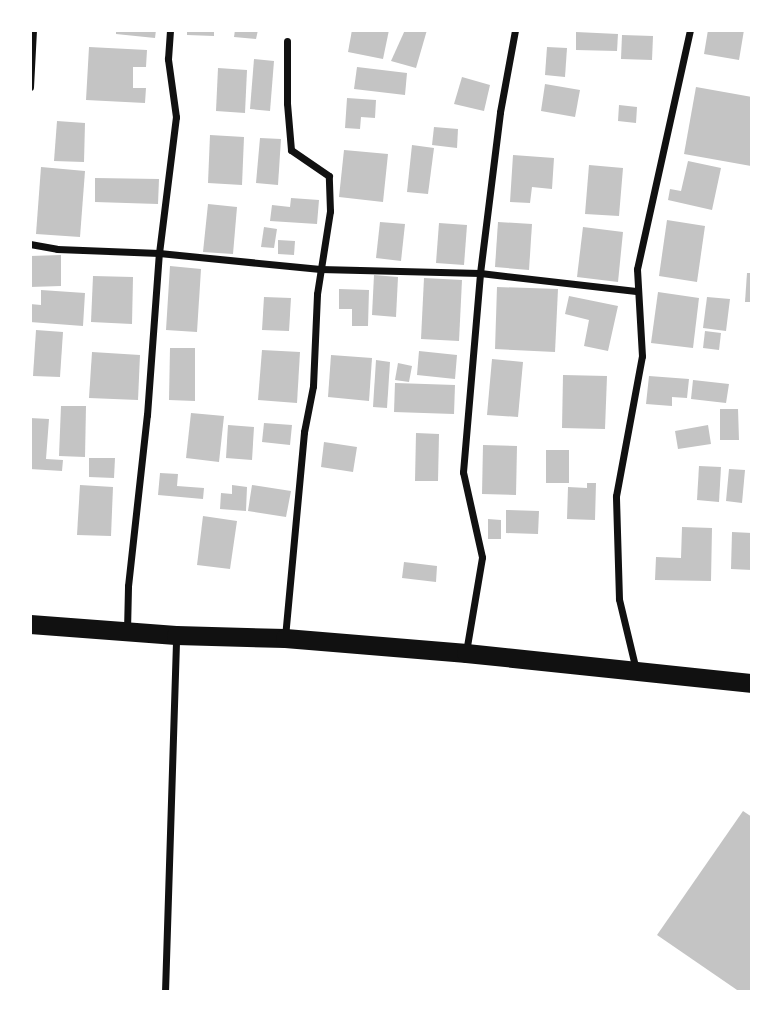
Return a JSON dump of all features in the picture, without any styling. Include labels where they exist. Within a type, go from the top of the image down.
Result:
[{"type":"highway","points":[[30,624],[176,635],[285,638],[466,653],[752,683]]},
{"type":"street","points":[[30,87],[33,30]]},
{"type":"street","points":[[127,632],[129,574],[147,415],[159,253],[176,117],[167,60],[170,30]]},
{"type":"street","points":[[466,653],[482,557],[463,472],[480,274],[500,112],[515,30]]},
{"type":"street","points":[[636,670],[619,599],[616,496],[642,356],[636,291],[637,270],[690,30]]},
{"type":"street","points":[[285,638],[304,432],[313,386],[320,269],[330,211],[329,176],[291,150],[287,103],[287,41]]},
{"type":"street","points":[[30,244],[57,249],[159,253],[320,269],[480,274],[636,291]]},
{"type":"street","points":[[165,992],[176,635]]},
{"type":"building","points":[[116,30],[156,30],[155,38],[116,34]]},
{"type":"building","points":[[187,30],[214,30],[214,36],[187,35]]},
{"type":"building","points":[[235,30],[258,30],[256,39],[234,37]]},
{"type":"building","points":[[352,30],[389,30],[383,59],[348,52]]},
{"type":"building","points":[[405,30],[427,30],[416,68],[391,61]]},
{"type":"building","points":[[708,30],[744,30],[739,60],[704,54]]},
{"type":"building","points":[[576,32],[618,34],[617,51],[576,50]]},
{"type":"building","points":[[622,35],[653,36],[652,60],[621,59]]},
{"type":"building","points":[[89,47],[147,50],[146,67],[133,67],[133,88],[146,88],[145,103],[86,100]]},
{"type":"building","points":[[547,47],[567,48],[565,77],[545,75]]},
{"type":"building","points":[[254,59],[274,61],[270,111],[250,109]]},
{"type":"building","points":[[357,67],[407,73],[405,95],[354,89]]},
{"type":"building","points":[[218,68],[247,70],[245,113],[216,111]]},
{"type":"building","points":[[462,77],[490,85],[484,111],[454,104]]},
{"type":"building","points":[[545,84],[580,90],[575,117],[541,111]]},
{"type":"building","points":[[696,87],[752,97],[751,166],[684,154]]},
{"type":"building","points":[[347,98],[376,100],[375,118],[361,117],[360,129],[345,128]]},
{"type":"building","points":[[619,105],[637,107],[636,123],[618,121]]},
{"type":"building","points":[[57,121],[85,123],[84,162],[54,161]]},
{"type":"building","points":[[434,127],[458,129],[457,148],[432,145]]},
{"type":"building","points":[[210,135],[244,137],[242,185],[208,183]]},
{"type":"building","points":[[260,138],[281,139],[278,185],[256,183]]},
{"type":"building","points":[[412,145],[434,148],[428,194],[407,192]]},
{"type":"building","points":[[344,150],[388,154],[383,202],[339,197]]},
{"type":"building","points":[[513,155],[554,158],[552,189],[532,187],[530,203],[510,202]]},
{"type":"building","points":[[688,161],[721,168],[712,210],[668,200],[670,189],[681,191]]},
{"type":"building","points":[[589,165],[623,168],[619,216],[585,214]]},
{"type":"building","points":[[41,167],[85,171],[80,237],[36,234]]},
{"type":"building","points":[[95,178],[159,179],[158,204],[95,202]]},
{"type":"building","points":[[291,198],[319,200],[317,224],[270,221],[272,205],[290,207]]},
{"type":"building","points":[[208,204],[237,207],[233,254],[203,252]]},
{"type":"building","points":[[667,220],[705,226],[697,282],[659,276]]},
{"type":"building","points":[[380,222],[405,224],[401,261],[376,258]]},
{"type":"building","points":[[498,222],[532,224],[529,270],[495,267]]},
{"type":"building","points":[[439,223],[467,225],[464,265],[436,263]]},
{"type":"building","points":[[264,227],[277,229],[274,248],[261,247]]},
{"type":"building","points":[[583,227],[623,232],[618,282],[577,277]]},
{"type":"building","points":[[278,240],[295,241],[294,255],[278,254]]},
{"type":"building","points":[[61,255],[61,286],[30,287],[30,256]]},
{"type":"building","points":[[170,266],[201,269],[197,332],[166,330]]},
{"type":"building","points":[[747,273],[752,273],[752,302],[745,302]]},
{"type":"building","points":[[374,275],[398,277],[396,317],[372,315]]},
{"type":"building","points":[[93,276],[133,277],[132,324],[91,322]]},
{"type":"building","points":[[424,278],[462,280],[459,341],[421,339]]},
{"type":"building","points":[[497,287],[558,289],[555,352],[495,349]]},
{"type":"building","points":[[339,289],[369,290],[368,326],[352,326],[352,309],[339,309]]},
{"type":"building","points":[[41,290],[85,293],[83,326],[30,322],[30,304],[41,305]]},
{"type":"building","points":[[658,292],[699,298],[693,348],[651,343]]},
{"type":"building","points":[[569,296],[618,306],[608,351],[584,346],[589,320],[565,314]]},
{"type":"building","points":[[264,297],[291,298],[289,331],[262,330]]},
{"type":"building","points":[[707,297],[730,299],[726,331],[703,328]]},
{"type":"building","points":[[36,330],[63,332],[60,377],[33,376]]},
{"type":"building","points":[[705,331],[721,333],[719,350],[703,348]]},
{"type":"building","points":[[170,348],[195,348],[195,401],[169,400]]},
{"type":"building","points":[[262,350],[300,352],[297,403],[258,400]]},
{"type":"building","points":[[419,351],[457,355],[455,379],[417,375]]},
{"type":"building","points":[[92,352],[140,355],[138,400],[89,398]]},
{"type":"building","points":[[331,355],[372,358],[369,401],[328,397]]},
{"type":"building","points":[[492,359],[523,362],[518,417],[487,415]]},
{"type":"building","points":[[376,360],[390,362],[387,408],[373,407]]},
{"type":"building","points":[[398,363],[412,366],[409,382],[395,380]]},
{"type":"building","points":[[563,375],[607,376],[605,429],[562,428]]},
{"type":"building","points":[[649,376],[689,379],[687,398],[672,397],[672,406],[646,404]]},
{"type":"building","points":[[693,380],[729,384],[726,403],[691,399]]},
{"type":"building","points":[[395,383],[455,385],[454,414],[394,412]]},
{"type":"building","points":[[61,406],[86,406],[85,457],[59,456]]},
{"type":"building","points":[[720,409],[738,409],[739,440],[720,440]]},
{"type":"building","points":[[191,413],[224,416],[219,462],[186,458]]},
{"type":"building","points":[[30,418],[49,419],[46,459],[63,460],[62,471],[30,469]]},
{"type":"building","points":[[264,423],[292,425],[290,445],[262,442]]},
{"type":"building","points":[[228,425],[254,427],[252,460],[226,458]]},
{"type":"building","points":[[708,425],[711,444],[678,449],[675,431]]},
{"type":"building","points":[[416,433],[439,434],[438,481],[415,481]]},
{"type":"building","points":[[324,442],[357,447],[353,472],[321,467]]},
{"type":"building","points":[[483,445],[517,446],[516,495],[482,494]]},
{"type":"building","points":[[546,450],[569,450],[569,483],[546,483]]},
{"type":"building","points":[[89,458],[115,458],[114,478],[89,477]]},
{"type":"building","points":[[699,466],[721,467],[719,502],[697,500]]},
{"type":"building","points":[[729,469],[745,470],[742,503],[726,501]]},
{"type":"building","points":[[160,473],[178,474],[177,486],[204,488],[203,499],[158,495]]},
{"type":"building","points":[[587,483],[596,483],[595,520],[567,519],[568,487],[587,488]]},
{"type":"building","points":[[80,485],[113,487],[111,536],[77,535]]},
{"type":"building","points":[[232,485],[247,487],[246,511],[220,509],[221,493],[232,494]]},
{"type":"building","points":[[252,485],[291,491],[286,517],[248,511]]},
{"type":"building","points":[[506,510],[539,511],[538,534],[506,533]]},
{"type":"building","points":[[203,516],[237,521],[230,569],[197,565]]},
{"type":"building","points":[[488,519],[501,520],[501,539],[488,539]]},
{"type":"building","points":[[682,527],[712,528],[711,581],[655,580],[656,557],[681,558]]},
{"type":"building","points":[[732,532],[752,533],[752,570],[731,569]]},
{"type":"building","points":[[404,562],[437,566],[436,582],[402,578]]},
{"type":"building","points":[[743,811],[752,817],[752,992],[740,992],[657,935]]}]
